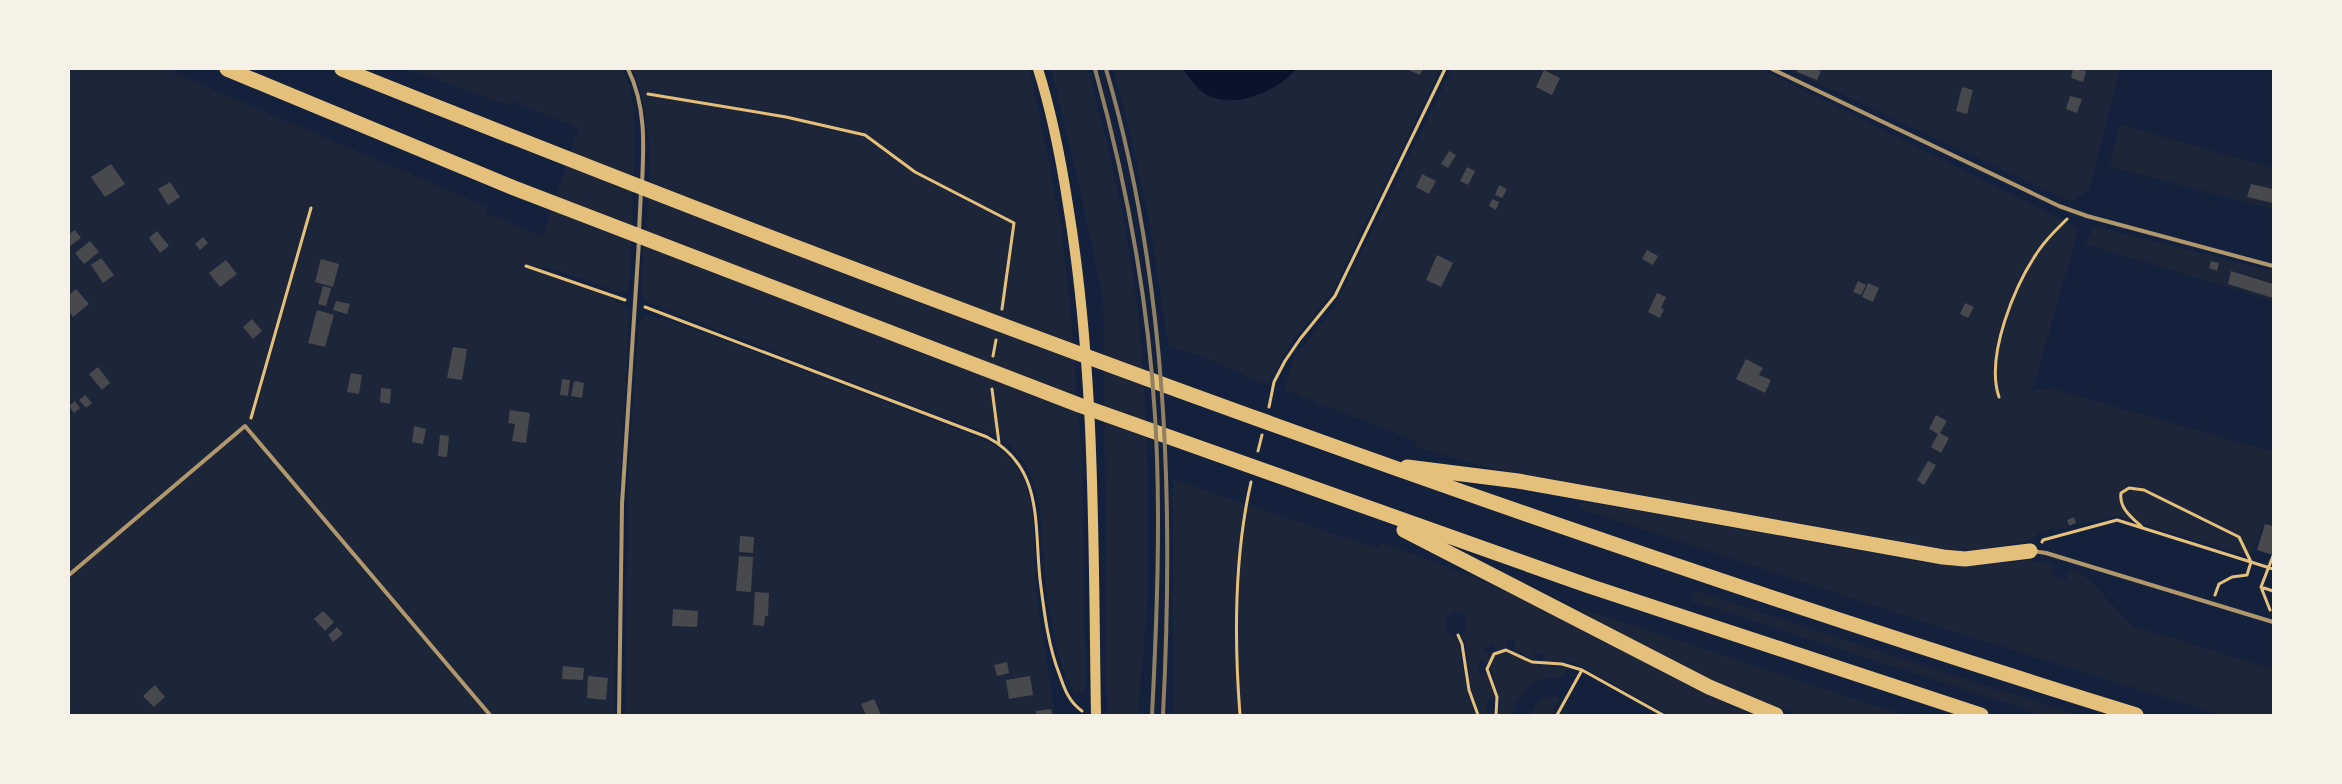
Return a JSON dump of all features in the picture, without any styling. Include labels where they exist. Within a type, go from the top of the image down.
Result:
[{"type":"highway","points":[[227,69],[514,188],[977,367],[1361,507],[1714,628],[1982,715]]},
{"type":"highway","points":[[342,69],[863,274],[1376,463],[1810,611],[2136,715]]},
{"type":"highway","points":[[1376,463],[1518,481],[1943,557],[1965,559],[2034,551]]},
{"type":"highway","points":[[1361,507],[1709,688],[1776,715]]},
{"type":"main road","points":[[1038,69],[1063,174],[1083,313],[1090,433],[1091,714]]},
{"type":"lane","points":[[619,715],[622,504],[644,140],[638,92],[628,69]]},
{"type":"lane","points":[[1772,69],[2075,212],[2273,266]]},
{"type":"lane","points":[[69,575],[245,426],[490,715]]},
{"type":"lane","points":[[2034,551],[2271,621]]},
{"type":"path","points":[[1268,410],[1274,382],[1300,339],[1335,296],[1445,69]]},
{"type":"path","points":[[638,92],[786,117],[865,135],[915,172],[1014,223],[1001,310]]},
{"type":"path","points":[[245,426],[250,419],[311,208]]},
{"type":"path","points":[[1999,397],[1995,386],[1995,367],[1999,338],[2008,311],[2039,249],[2075,212]]},
{"type":"path","points":[[526,266],[714,332],[999,443],[1018,462],[1035,501],[1040,577],[1052,647],[1066,692],[1072,702],[1091,714]]},
{"type":"path","points":[[992,365],[997,338]]},
{"type":"path","points":[[991,383],[999,443]]},
{"type":"path","points":[[1257,456],[1264,428]]},
{"type":"path","points":[[1240,715],[1237,674],[1238,582],[1242,521],[1253,475]]},
{"type":"path","points":[[2144,529],[2127,513],[2120,501],[2121,493],[2129,488],[2144,490],[2239,537],[2252,562],[2247,575],[2232,577],[2219,584],[2212,603]]},
{"type":"path","points":[[2034,551],[2043,540],[2117,520],[2272,568]]},
{"type":"path","points":[[2261,587],[2272,568],[2273,556]]},
{"type":"path","points":[[2261,587],[2273,591]]},
{"type":"path","points":[[2261,587],[2270,609],[2271,621]]},
{"type":"path","points":[[1458,635],[1462,644],[1469,690],[1478,715]]},
{"type":"path","points":[[1496,715],[1497,697],[1487,669],[1494,654],[1506,650],[1532,662],[1562,664],[1582,670],[1663,715]]},
{"type":"path","points":[[1559,714],[1582,670]]},
{"type":"shaded area","points":[[69,69],[165,69],[488,207],[486,213],[543,237],[578,128],[511,101],[509,106],[408,69],[621,69],[630,86],[633,103],[635,150],[629,287],[626,292],[621,293],[554,269],[542,268],[546,275],[604,294],[627,307],[629,315],[619,502],[614,715],[69,715]]},
{"type":"shaded area","points":[[632,69],[1028,69],[1033,83],[1061,225],[1070,305],[1082,459],[1086,688],[1084,692],[1075,694],[1056,645],[1046,588],[1040,509],[1036,488],[1024,464],[1003,438],[881,394],[645,301],[642,295],[642,275],[648,197],[649,144],[641,93]]},
{"type":"shaded area","points":[[1051,69],[1088,69],[1120,203],[1135,289],[1146,410],[1148,491],[1148,590],[1138,715],[1107,715],[1103,298],[1074,162]]},
{"type":"shaded area","points":[[1113,69],[1440,69],[1332,293],[1293,340],[1267,385],[1201,356],[1168,346],[1150,226],[1132,141]]},
{"type":"shaded area","points":[[1183,69],[1296,69],[1288,77],[1267,91],[1255,96],[1230,100],[1218,99],[1207,95],[1196,86]]},
{"type":"shaded area","points":[[1452,69],[1761,69],[2079,228],[2032,391],[2050,388],[2273,452],[2273,526],[2264,523],[2255,550],[2247,556],[2116,516],[2078,525],[2074,516],[2066,520],[2068,527],[2040,532],[2034,539],[1991,548],[1966,551],[1943,549],[1490,468],[1414,447],[1416,441],[1284,390],[1293,359],[1334,308]]},
{"type":"shaded area","points":[[1788,69],[2120,69],[2089,190],[2071,202]]},
{"type":"shaded area","points":[[2119,124],[2273,168],[2273,209],[2110,167]]},
{"type":"shaded area","points":[[2094,226],[2273,271],[2273,301],[2085,244]]},
{"type":"shaded area","points":[[645,315],[697,330],[969,434],[985,441],[1006,455],[1017,467],[1027,488],[1033,516],[1036,587],[1055,715],[625,715],[628,478],[639,322]]},
{"type":"shaded area","points":[[1173,479],[1378,549],[1380,542],[1476,578],[1569,621],[1707,695],[1755,715],[1669,715],[1571,662],[1543,662],[1544,655],[1535,652],[1533,659],[1515,650],[1515,640],[1505,641],[1505,649],[1498,651],[1492,643],[1484,649],[1490,656],[1487,663],[1480,661],[1476,671],[1488,675],[1495,700],[1488,699],[1486,710],[1494,713],[1494,715],[1480,715],[1472,690],[1465,642],[1461,636],[1466,629],[1467,618],[1464,614],[1454,612],[1445,618],[1445,628],[1459,643],[1464,677],[1475,715],[1173,715]]},
{"type":"shaded area","points":[[1580,503],[1594,503],[1932,564],[1973,566],[2029,560],[2055,565],[2052,576],[2065,580],[2069,569],[2077,571],[2089,580],[2133,626],[2273,669],[2273,715],[2221,715],[1948,630],[1578,508]]},
{"type":"shaded area","points":[[1695,591],[2077,715],[2043,715],[1691,601]]},
{"type":"shaded area","points":[[1583,609],[1904,715],[1800,715],[1765,704],[1732,692],[1587,615]]},
{"type":"shaded area","points":[[1507,652],[1533,664],[1567,668],[1563,677],[1540,680],[1526,687],[1511,715],[1498,715],[1499,700],[1490,664],[1496,655]]},
{"type":"shaded area","points":[[1548,696],[1560,698],[1551,715],[1531,715],[1537,702]]},
{"type":"building","points":[[1406,69],[1423,69],[1420,75]]},
{"type":"building","points":[[1798,69],[1821,71],[1817,80],[1797,72]]},
{"type":"building","points":[[2073,69],[2086,71],[2083,82],[2071,78]]},
{"type":"building","points":[[1544,70],[1560,78],[1552,95],[1536,87]]},
{"type":"building","points":[[1962,87],[1973,90],[1967,114],[1956,111]]},
{"type":"building","points":[[2070,96],[2082,99],[2077,113],[2066,109]]},
{"type":"building","points":[[1449,151],[1456,155],[1448,168],[1441,164]]},
{"type":"building","points":[[111,164],[125,184],[105,197],[91,177]]},
{"type":"building","points":[[1467,167],[1475,171],[1468,185],[1460,181]]},
{"type":"building","points":[[1422,174],[1436,181],[1429,194],[1416,187]]},
{"type":"building","points":[[170,182],[180,197],[168,205],[158,189]]},
{"type":"building","points":[[2251,184],[2273,189],[2273,203],[2247,197]]},
{"type":"building","points":[[1499,185],[1507,189],[1502,198],[1495,195]]},
{"type":"building","points":[[1492,199],[1499,202],[1496,210],[1489,206]]},
{"type":"building","points":[[75,230],[81,238],[70,246],[69,234]]},
{"type":"building","points":[[157,231],[169,246],[160,253],[149,238]]},
{"type":"building","points":[[203,237],[208,243],[200,250],[195,244]]},
{"type":"building","points":[[90,241],[99,252],[84,264],[75,253]]},
{"type":"building","points":[[1647,250],[1658,256],[1653,265],[1642,259]]},
{"type":"building","points":[[1437,255],[1453,263],[1441,287],[1426,280]]},
{"type":"building","points":[[101,258],[114,275],[103,283],[91,265]]},
{"type":"building","points":[[321,259],[339,264],[333,287],[315,282]]},
{"type":"building","points":[[226,260],[237,274],[220,287],[209,273]]},
{"type":"building","points":[[2211,261],[2219,263],[2217,271],[2209,268]]},
{"type":"building","points":[[2231,271],[2273,284],[2273,298],[2228,284]]},
{"type":"building","points":[[1858,281],[1866,285],[1861,295],[1853,292]]},
{"type":"building","points":[[1868,283],[1879,288],[1873,302],[1862,297]]},
{"type":"building","points":[[323,286],[331,288],[326,306],[318,304]]},
{"type":"building","points":[[76,289],[89,304],[73,317],[69,311],[69,295]]},
{"type":"building","points":[[1657,293],[1666,297],[1661,308],[1664,309],[1660,318],[1648,312]]},
{"type":"building","points":[[336,301],[350,304],[347,314],[333,310]]},
{"type":"building","points":[[1965,303],[1974,307],[1968,318],[1960,314]]},
{"type":"building","points":[[317,310],[334,315],[325,347],[308,343]]},
{"type":"building","points":[[252,319],[262,331],[253,339],[243,327]]},
{"type":"building","points":[[453,347],[467,349],[462,380],[447,378]]},
{"type":"building","points":[[1746,359],[1763,368],[1759,375],[1771,380],[1765,393],[1736,379]]},
{"type":"building","points":[[98,367],[110,383],[102,390],[89,374]]},
{"type":"building","points":[[351,373],[362,375],[359,394],[347,392]]},
{"type":"building","points":[[562,379],[570,380],[568,396],[560,395]]},
{"type":"building","points":[[574,381],[584,383],[582,398],[571,396]]},
{"type":"building","points":[[381,388],[391,389],[390,404],[380,402]]},
{"type":"building","points":[[85,395],[92,403],[86,408],[79,400]]},
{"type":"building","points":[[75,401],[80,408],[74,413],[69,406]]},
{"type":"building","points":[[510,410],[530,413],[526,443],[512,441],[515,424],[508,423]]},
{"type":"building","points":[[1936,415],[1947,421],[1940,433],[1949,438],[1941,453],[1931,447],[1938,434],[1929,429]]},
{"type":"building","points":[[414,426],[426,429],[423,444],[412,442]]},
{"type":"building","points":[[440,435],[449,436],[447,457],[438,456]]},
{"type":"building","points":[[1928,461],[1936,465],[1924,485],[1917,480]]},
{"type":"building","points":[[2074,517],[2076,523],[2069,526],[2067,520]]},
{"type":"building","points":[[2265,524],[2273,526],[2273,555],[2257,550]]},
{"type":"building","points":[[740,536],[754,537],[753,553],[739,552]]},
{"type":"building","points":[[739,556],[753,557],[751,592],[736,591]]},
{"type":"building","points":[[755,592],[769,593],[768,616],[765,616],[764,626],[753,625]]},
{"type":"building","points":[[673,609],[698,611],[697,627],[672,626]]},
{"type":"building","points":[[323,611],[334,622],[325,631],[314,619]]},
{"type":"building","points":[[337,627],[343,634],[333,642],[328,635]]},
{"type":"building","points":[[1007,662],[1009,673],[997,676],[994,665]]},
{"type":"building","points":[[563,666],[584,668],[583,680],[562,679]]},
{"type":"building","points":[[588,676],[608,678],[606,700],[587,698]]},
{"type":"building","points":[[1030,676],[1033,695],[1009,699],[1006,680]]},
{"type":"building","points":[[155,685],[165,697],[154,707],[143,696]]},
{"type":"building","points":[[874,699],[881,715],[866,715],[861,704]]},
{"type":"building","points":[[1051,709],[1052,715],[1036,715],[1036,711]]},
{"type":"railway","points":[[1095,69],[1126,197],[1141,284],[1152,372],[1157,452],[1158,527],[1152,715]]},
{"type":"railway","points":[[1106,69],[1126,148],[1142,228],[1154,308],[1162,389],[1166,470],[1167,552],[1163,715]]}]
